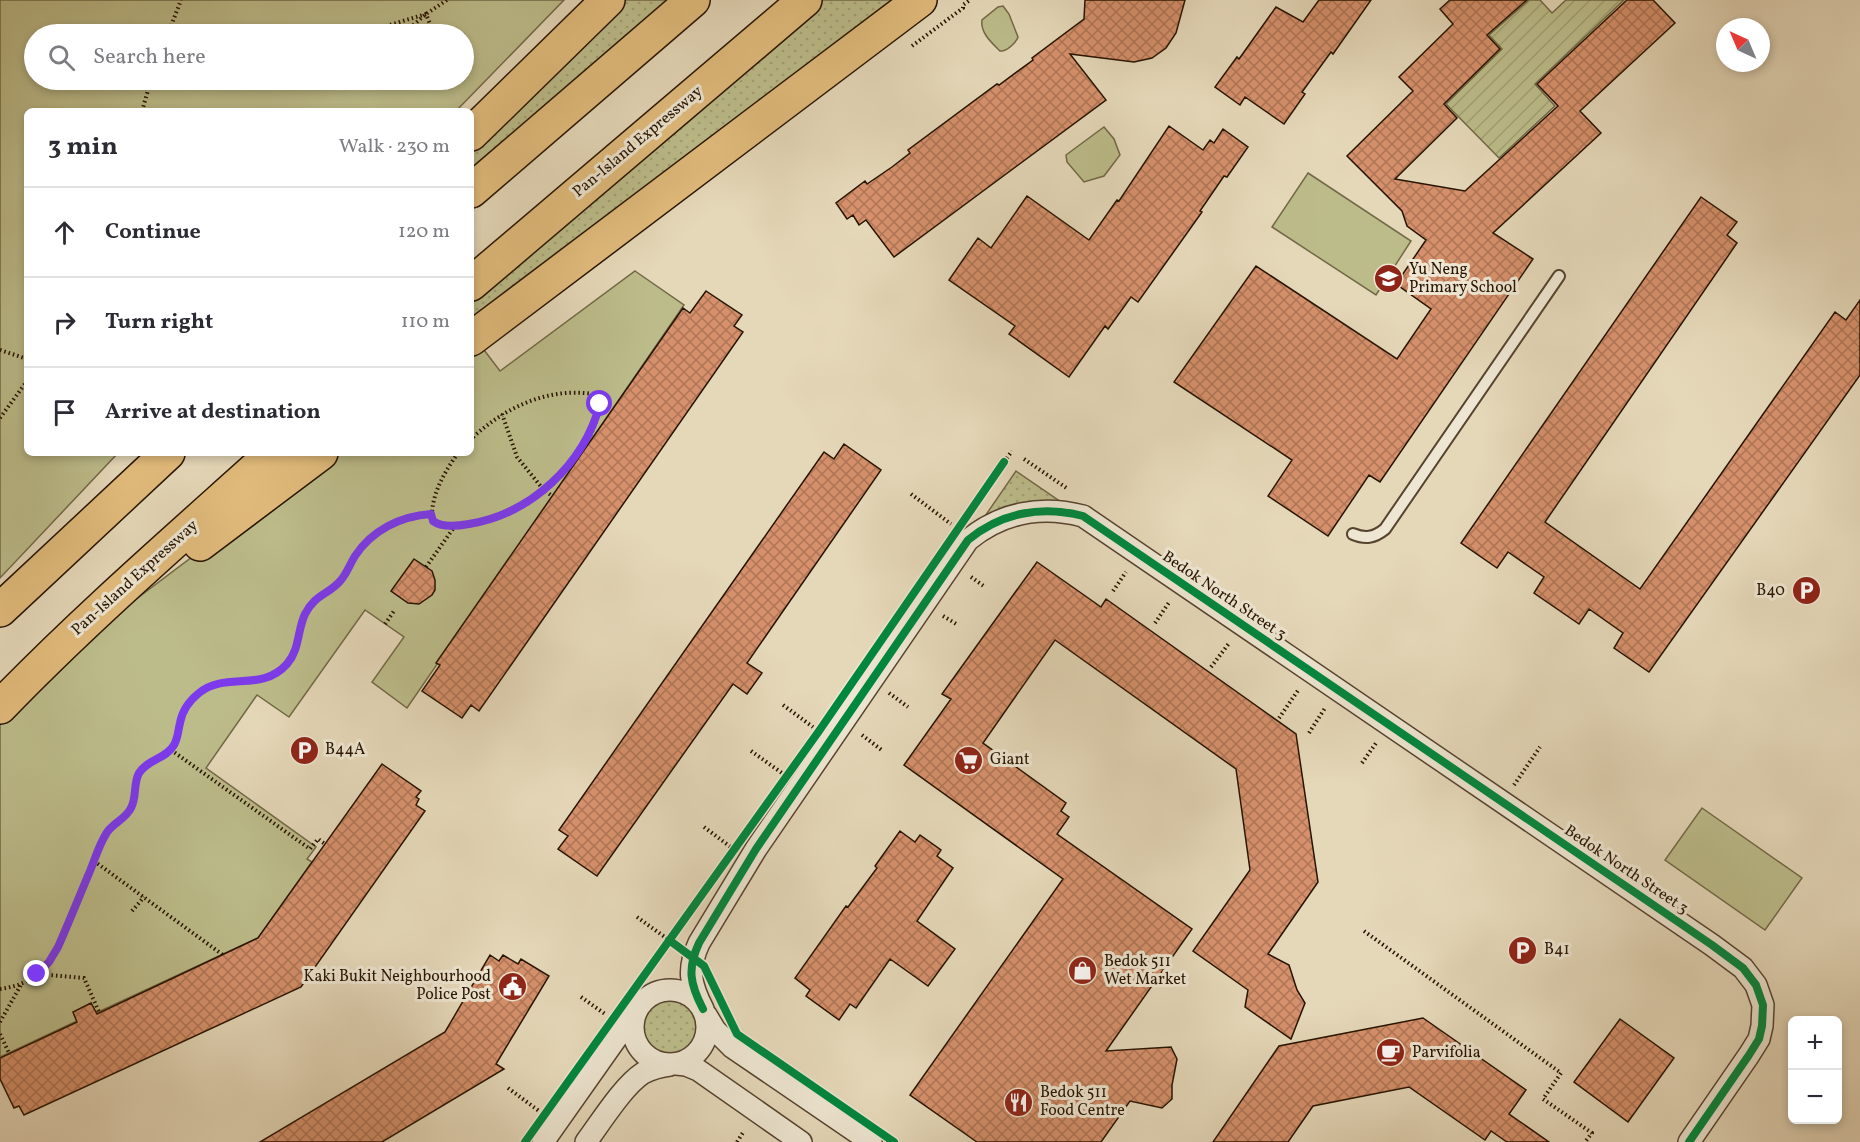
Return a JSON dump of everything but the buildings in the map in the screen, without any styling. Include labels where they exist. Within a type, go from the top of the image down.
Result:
[{"type":"highway","points":[[474,131],[608,0]]},
{"type":"highway","points":[[474,188],[693,0]]},
{"type":"highway","name":"Pan-Island Expressway","points":[[474,281],[805,0]]},
{"type":"highway","points":[[474,337],[920,0]]},
{"type":"highway","points":[[0,610],[165,456]]},
{"type":"highway","name":"Pan-Island Expressway","points":[[0,707],[39,667],[270,456]]},
{"type":"highway","points":[[39,667],[317,456]]},
{"type":"street","name":"Bedok North Street 3","points":[[692,958],[756,849],[968,540],[991,524],[1018,514],[1055,511],[1083,516],[1743,968],[1756,985],[1763,1005],[1759,1039],[1689,1142]]},
{"type":"street","points":[[692,958],[692,984],[715,1030],[732,1047],[871,1142]]},
{"type":"street","points":[[543,1142],[639,1006],[654,993],[673,990],[691,996],[704,1011],[708,1029],[704,1044],[690,1059],[646,1071],[638,1077],[586,1142]]},
{"type":"street","points":[[639,1006],[632,1027],[637,1045],[645,1055],[662,1064],[686,1065],[698,1070],[801,1142]]},
{"type":"lane","points":[[1353,534],[1370,537],[1385,529],[1559,276]]},
{"type":"path","points":[[172,24],[181,0]]},
{"type":"path","points":[[415,24],[447,0]]},
{"type":"path","points":[[395,24],[426,15]]},
{"type":"path","points":[[426,15],[430,24]]},
{"type":"path","points":[[143,108],[148,90]]},
{"type":"path","points":[[167,100],[170,90]]},
{"type":"path","points":[[0,350],[24,358]]},
{"type":"path","points":[[0,418],[24,385]]},
{"type":"path","points":[[456,456],[441,482],[431,514],[432,520],[438,525],[472,523],[496,516],[524,502],[543,489],[571,463],[584,445],[597,416],[600,403],[598,397],[592,393],[557,394],[524,403],[502,414],[474,437]]},
{"type":"path","points":[[502,414],[517,457],[543,489],[552,496]]},
{"type":"path","points":[[998,472],[1012,451]]},
{"type":"path","points":[[911,494],[941,516]]},
{"type":"path","points":[[0,989],[22,983],[37,974],[49,962],[58,947],[107,831],[126,816],[132,806],[139,774],[146,765],[171,750],[178,737],[182,715],[194,697],[204,689],[216,684],[228,681],[250,682],[279,671],[294,654],[306,612],[317,598],[342,580],[364,544],[394,522],[431,514]]},
{"type":"path","points":[[426,567],[455,525]]},
{"type":"path","points":[[1113,591],[1124,574]]},
{"type":"path","points":[[975,579],[985,587]]},
{"type":"path","points":[[1155,623],[1168,604]]},
{"type":"path","points":[[385,624],[394,611]]},
{"type":"path","points":[[947,618],[958,625]]},
{"type":"path","points":[[1211,667],[1234,636]]},
{"type":"path","points":[[1279,718],[1303,684]]},
{"type":"path","points":[[897,698],[908,707]]},
{"type":"path","points":[[783,705],[808,723]]},
{"type":"path","points":[[1309,733],[1323,711]]},
{"type":"path","points":[[812,740],[825,723]]},
{"type":"path","points":[[865,737],[883,751]]},
{"type":"path","points":[[1362,764],[1375,745]]},
{"type":"path","points":[[1502,803],[1540,747]]},
{"type":"path","points":[[171,750],[255,807],[310,849],[318,839],[325,844]]},
{"type":"path","points":[[751,751],[786,776]]},
{"type":"path","points":[[780,786],[793,767]]},
{"type":"path","points":[[704,827],[724,841]]},
{"type":"path","points":[[728,858],[741,840]]},
{"type":"path","points":[[94,861],[223,955]]},
{"type":"path","points":[[132,910],[144,897]]},
{"type":"path","points":[[637,917],[692,958]]},
{"type":"path","points":[[663,949],[676,931]]},
{"type":"path","points":[[1364,931],[1561,1073],[1543,1099],[1592,1133],[1585,1142]]},
{"type":"path","points":[[37,974],[84,978],[99,1012]]},
{"type":"path","points":[[0,1022],[22,983]]},
{"type":"path","points":[[581,997],[600,1011]]},
{"type":"path","points":[[0,1034],[9,1053]]},
{"type":"path","points":[[508,1088],[526,1102]]},
{"type":"path","points":[[544,1116],[551,1106]]},
{"type":"path","points":[[737,1142],[742,1135]]},
{"type":"green space","points":[[0,0],[564,0],[459,108],[24,108],[24,456],[115,456],[0,578]]},
{"type":"green space","points":[[609,0],[695,0],[474,187],[474,133]]},
{"type":"green space","points":[[806,0],[920,0],[474,336],[474,282]]},
{"type":"green space","points":[[1529,0],[1540,0],[1552,13],[1566,0],[1624,0],[1535,84],[1555,106],[1499,158],[1446,104],[1502,49],[1489,35]]},
{"type":"green space","points":[[1003,6],[1009,14],[1018,37],[1010,47],[1000,51],[985,33],[982,20],[998,7]]},
{"type":"green space","points":[[1104,127],[1114,139],[1120,155],[1104,176],[1084,182],[1067,162],[1066,155]]},
{"type":"green space","points":[[1308,173],[1411,241],[1376,295],[1272,227]]},
{"type":"green space","points":[[635,271],[684,305],[407,708],[372,682],[404,637],[365,610],[289,717],[257,695],[206,768],[316,847],[307,859],[312,862],[258,938],[96,1013],[91,1003],[73,1012],[77,1021],[0,1057],[0,715],[42,670],[326,456],[474,456],[474,345],[478,342],[500,371]]},
{"type":"green space","points":[[1016,471],[1080,515],[1065,511],[970,538]]},
{"type":"green space","points":[[1702,808],[1802,878],[1765,930],[1665,860]]},
{"type":"green space","points":[[677,990],[691,996],[708,1029],[702,1046],[687,1060],[653,1061],[642,1052],[635,1040],[633,1028],[635,1017],[650,997],[662,992]]},
{"type":"cycle path","points":[[525,1142],[819,731],[1004,462]]},
{"type":"cycle path","points":[[703,1009],[695,992],[692,976],[693,961],[699,943],[756,849],[968,540],[994,523],[1022,514],[1052,511],[1067,513],[1083,516],[1743,968],[1756,985],[1763,1005],[1759,1039],[1689,1142]]},
{"type":"cycle path","points":[[669,940],[704,966],[737,1034],[894,1142]]},
{"type":"place","name":"Yu Neng Primary School","points":[[1388,279]]},
{"type":"place","name":"B40","points":[[1806,591]]},
{"type":"place","name":"B44A","points":[[304,750]]},
{"type":"place","name":"Giant","points":[[969,760]]},
{"type":"place","name":"B41","points":[[1523,950]]},
{"type":"place","name":"Bedok 511 Wet Market","points":[[1083,971]]},
{"type":"place","name":"Kaki Bukit Neighbourhood Police Post","points":[[512,986]]},
{"type":"place","name":"Parvifolia","points":[[1391,1053]]},
{"type":"place","name":"Bedok 511 Food Centre","points":[[1019,1102]]},
{"type":"route","points":[[37,974],[49,962],[58,947],[107,831],[126,816],[132,806],[139,774],[146,765],[163,756],[176,743],[182,715],[194,697],[204,689],[216,684],[228,681],[259,680],[272,676],[283,668],[298,646],[303,620],[311,605],[342,580],[364,544],[394,522],[431,514],[433,521],[438,525],[462,525],[483,521],[537,494],[564,471],[578,454],[589,436],[600,404]]}]
